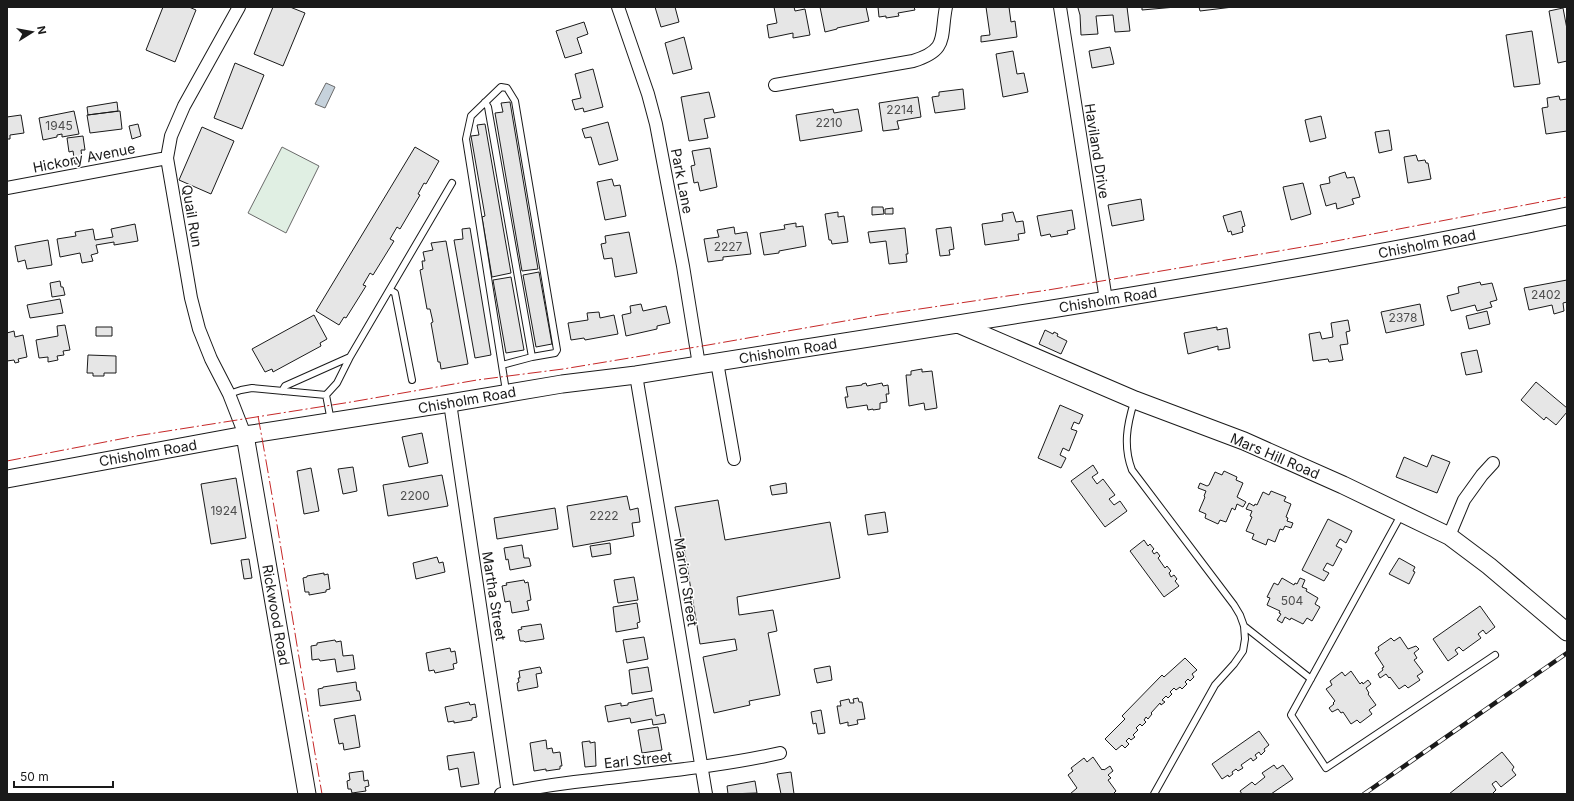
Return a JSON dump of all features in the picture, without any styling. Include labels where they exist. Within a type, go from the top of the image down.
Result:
[{"type":"main road","name":"Chisholm Road","points":[[7,479],[246,435],[562,384],[636,376],[1106,300],[1448,241],[1567,216]]},
{"type":"main road","name":"Mars Hill Road","points":[[958,323],[1135,400],[1244,441],[1343,485],[1449,536],[1489,566],[1567,632]]},
{"type":"main road","name":"Rickwood Road","points":[[246,435],[307,794]]},
{"type":"street","name":"Quail Run","points":[[239,7],[184,106],[171,136],[167,158],[199,329],[246,435]]},
{"type":"street","name":"Park Lane","points":[[618,7],[648,94],[656,124],[699,365]]},
{"type":"street","points":[[775,85],[913,61],[926,57],[937,49],[943,38],[946,7]]},
{"type":"street","name":"Haviland Drive","points":[[1060,7],[1106,300]]},
{"type":"street","name":"Hickory Avenue","points":[[7,188],[167,158]]},
{"type":"street","points":[[717,362],[734,459]]},
{"type":"street","name":"Marion Street","points":[[636,376],[706,794]]},
{"type":"street","name":"Martha Street","points":[[450,403],[506,794]]},
{"type":"street","points":[[1449,536],[1464,500],[1482,475],[1493,463]]},
{"type":"street","name":"Earl Street","points":[[506,794],[592,780],[702,768],[746,761],[780,753]]},
{"type":"lane","points":[[502,365],[555,353],[557,350],[515,101],[507,88],[502,86],[471,116],[466,139],[506,393]]},
{"type":"lane","points":[[485,102],[488,107],[532,358]]},
{"type":"lane","points":[[326,395],[337,383],[350,357],[452,182]]},
{"type":"lane","points":[[390,290],[395,293],[412,380]]},
{"type":"lane","points":[[282,391],[285,386],[350,357]]},
{"type":"lane","points":[[229,394],[252,388],[326,395]]},
{"type":"lane","points":[[326,395],[331,422]]},
{"type":"lane","points":[[1135,400],[1127,431],[1126,447],[1132,470],[1227,595],[1240,615],[1244,626],[1246,639],[1243,651],[1234,664],[1215,685],[1154,794]]},
{"type":"lane","points":[[1402,514],[1291,715],[1326,768],[1494,654]]},
{"type":"lane","points":[[1244,626],[1311,679]]},
{"type":"green space","points":[[282,147],[319,166],[286,233],[248,213]]},
{"type":"shaded area","points":[[326,83],[335,87],[325,108],[315,104]]},
{"type":"building","points":[[163,7],[189,7],[196,10],[175,62],[146,50]]},
{"type":"building","points":[[273,7],[290,7],[305,13],[283,66],[254,54]]},
{"type":"building","points":[[655,7],[675,7],[679,22],[661,27]]},
{"type":"building","points":[[774,7],[794,7],[795,11],[805,9],[810,35],[793,38],[793,33],[769,38],[767,25],[777,23]]},
{"type":"building","points":[[820,7],[866,7],[869,21],[825,32]]},
{"type":"building","points":[[878,7],[914,7],[915,10],[898,13],[899,16],[886,18],[886,16],[879,17]]},
{"type":"building","points":[[986,7],[1009,7],[1011,22],[1015,21],[1017,37],[981,42],[981,36],[990,35]]},
{"type":"building","points":[[1079,7],[1127,7],[1130,31],[1115,32],[1113,15],[1096,16],[1098,34],[1081,35]]},
{"type":"building","points":[[1142,7],[1176,7],[1142,10]]},
{"type":"building","points":[[1199,7],[1233,7],[1200,11]]},
{"type":"building","points":[[1563,8],[1567,29],[1567,61],[1558,63],[1549,11]]},
{"type":"building","points":[[584,22],[588,34],[577,38],[582,53],[565,58],[556,31]]},
{"type":"building","points":[[1532,31],[1540,84],[1514,87],[1506,35]]},
{"type":"building","points":[[684,37],[692,69],[673,74],[665,43]]},
{"type":"building","points":[[1110,47],[1114,64],[1092,68],[1089,51]]},
{"type":"building","points":[[1013,51],[1017,74],[1024,73],[1028,92],[1003,97],[996,54]]},
{"type":"building","points":[[235,63],[264,75],[242,129],[214,118]]},
{"type":"building","points":[[593,69],[603,107],[584,112],[583,108],[575,110],[572,100],[581,98],[575,74]]},
{"type":"building","points":[[963,89],[965,109],[935,113],[932,97],[939,96],[939,92]]},
{"type":"building","points":[[709,92],[715,117],[704,119],[708,138],[689,141],[681,97]]},
{"type":"building","points":[[1559,96],[1560,100],[1567,99],[1567,131],[1546,134],[1542,108],[1548,107],[1547,98]]},
{"type":"building","points":[[918,97],[921,117],[897,121],[899,129],[883,131],[879,103]]},
{"type":"building","points":[[117,102],[118,111],[88,115],[87,107]]},
{"type":"building","points":[[510,102],[538,269],[522,271],[495,113],[503,112],[501,103]]},
{"type":"building","points":[[833,109],[834,113],[858,109],[862,131],[800,141],[796,115]]},
{"type":"building","points":[[74,111],[79,134],[62,137],[62,134],[57,135],[57,137],[43,140],[39,118]]},
{"type":"building","points":[[120,111],[122,129],[90,133],[87,115]]},
{"type":"building","points":[[21,115],[24,133],[10,135],[10,139],[7,139],[7,117]]},
{"type":"building","points":[[1321,116],[1326,138],[1310,142],[1305,120]]},
{"type":"building","points":[[608,122],[618,160],[599,165],[591,137],[585,138],[582,129]]},
{"type":"building","points":[[138,124],[141,136],[132,139],[129,126]]},
{"type":"building","points":[[485,124],[511,273],[492,277],[482,217],[485,216],[471,136],[479,135],[477,125]]},
{"type":"building","points":[[202,127],[234,141],[211,194],[179,180]]},
{"type":"building","points":[[1389,130],[1392,150],[1379,153],[1375,132]]},
{"type":"building","points":[[83,136],[85,150],[81,150],[82,158],[78,159],[79,164],[75,164],[73,151],[69,152],[67,138]]},
{"type":"building","points":[[415,147],[439,161],[426,184],[424,183],[418,194],[420,195],[400,229],[397,227],[390,239],[394,241],[373,275],[370,273],[363,285],[366,286],[346,318],[344,317],[339,325],[316,311]]},
{"type":"building","points":[[710,148],[717,187],[700,191],[698,182],[694,183],[691,166],[695,165],[692,151]]},
{"type":"building","points":[[1416,155],[1418,161],[1425,160],[1426,163],[1428,163],[1431,179],[1408,183],[1404,157]]},
{"type":"building","points":[[1345,172],[1347,178],[1354,177],[1360,197],[1352,199],[1354,204],[1337,209],[1336,203],[1326,206],[1320,185],[1330,183],[1329,177]]},
{"type":"building","points":[[612,179],[614,186],[620,185],[626,216],[605,220],[597,182]]},
{"type":"building","points":[[1303,183],[1311,214],[1291,220],[1283,187]]},
{"type":"building","points":[[1141,199],[1144,220],[1112,226],[1108,205]]},
{"type":"building","points":[[872,207],[883,207],[884,214],[872,215]]},
{"type":"building","points":[[893,208],[893,214],[885,214],[885,209]]},
{"type":"building","points":[[1072,210],[1075,229],[1067,231],[1068,234],[1051,237],[1050,234],[1041,236],[1037,216]]},
{"type":"building","points":[[1241,211],[1245,226],[1242,227],[1243,232],[1232,235],[1231,231],[1228,232],[1223,216]]},
{"type":"building","points":[[838,212],[838,217],[844,216],[848,242],[832,244],[831,240],[829,240],[825,214]]},
{"type":"building","points":[[1013,212],[1016,222],[1023,221],[1025,233],[1018,234],[1019,240],[985,245],[982,224],[1003,221],[1002,214]]},
{"type":"building","points":[[796,223],[796,227],[803,226],[806,246],[764,255],[760,233],[785,229],[784,225]]},
{"type":"building","points":[[135,224],[138,241],[114,245],[114,242],[96,245],[98,253],[91,255],[93,261],[82,263],[80,253],[60,257],[57,239],[76,236],[75,232],[93,229],[95,240],[113,237],[111,229]]},
{"type":"building","points":[[734,227],[735,234],[747,232],[751,254],[723,257],[723,260],[708,262],[704,239],[719,237],[717,230]]},
{"type":"building","points":[[951,227],[954,249],[949,250],[950,255],[940,256],[936,229]]},
{"type":"building","points":[[470,228],[491,355],[475,358],[454,240],[463,239],[462,229]]},
{"type":"building","points":[[905,228],[908,254],[906,254],[907,262],[889,264],[886,241],[870,243],[868,232]]},
{"type":"building","points":[[629,232],[637,273],[615,277],[612,258],[604,259],[601,244],[606,243],[605,236]]},
{"type":"building","points":[[48,240],[52,265],[27,269],[25,260],[18,262],[15,246]]},
{"type":"building","points":[[446,241],[468,364],[441,369],[440,362],[438,362],[431,323],[433,322],[430,309],[427,309],[420,270],[423,269],[422,261],[425,261],[423,252],[433,250],[431,243]]},
{"type":"building","points":[[539,272],[552,344],[536,347],[523,275]]},
{"type":"building","points":[[511,277],[524,350],[506,353],[493,280]]},
{"type":"building","points":[[1567,280],[1567,302],[1563,303],[1564,311],[1554,314],[1552,305],[1529,310],[1524,288]]},
{"type":"building","points":[[60,281],[65,295],[52,297],[50,283]]},
{"type":"building","points":[[1480,282],[1481,285],[1492,283],[1497,300],[1490,302],[1492,307],[1477,311],[1475,305],[1451,311],[1447,296],[1459,293],[1458,287]]},
{"type":"building","points":[[60,299],[63,313],[30,318],[27,305]]},
{"type":"building","points":[[641,304],[643,311],[666,306],[670,323],[657,326],[657,329],[626,336],[622,315],[631,313],[630,306]]},
{"type":"building","points":[[1420,304],[1424,325],[1386,333],[1381,312]]},
{"type":"building","points":[[1487,311],[1490,324],[1469,329],[1466,316]]},
{"type":"building","points":[[599,312],[600,318],[614,315],[618,334],[585,340],[584,338],[571,340],[568,323],[588,320],[587,313]]},
{"type":"building","points":[[314,315],[327,339],[320,343],[321,346],[273,372],[272,369],[265,372],[252,349]]},
{"type":"building","points":[[1348,320],[1350,331],[1346,332],[1348,344],[1340,345],[1343,360],[1329,362],[1328,359],[1313,361],[1309,334],[1320,332],[1322,339],[1333,337],[1331,323]]},
{"type":"building","points":[[65,325],[70,350],[63,351],[64,355],[57,356],[58,360],[48,362],[48,357],[39,358],[36,340],[58,336],[57,326]]},
{"type":"building","points":[[96,327],[112,327],[112,336],[96,336]]},
{"type":"building","points":[[1217,327],[1217,330],[1227,328],[1230,348],[1218,350],[1218,346],[1188,354],[1184,333]]},
{"type":"building","points":[[1045,330],[1053,334],[1054,332],[1058,334],[1057,336],[1067,341],[1061,354],[1039,344]]},
{"type":"building","points":[[14,331],[15,337],[23,335],[27,357],[18,359],[19,362],[15,363],[14,360],[7,361],[7,333]]},
{"type":"building","points":[[1477,350],[1482,372],[1466,375],[1461,353]]},
{"type":"building","points":[[88,355],[116,356],[116,373],[104,373],[104,376],[93,376],[93,373],[87,373]]},
{"type":"building","points":[[922,369],[922,372],[932,371],[937,408],[925,410],[924,403],[909,406],[906,375],[911,375],[911,371]]},
{"type":"building","points":[[1536,382],[1567,408],[1567,412],[1556,425],[1546,417],[1544,420],[1521,400]]},
{"type":"building","points":[[866,383],[867,386],[882,383],[883,386],[888,385],[889,394],[886,394],[887,402],[880,403],[880,409],[868,410],[867,405],[847,408],[845,397],[848,397],[846,387]]},
{"type":"building","points":[[1060,405],[1083,415],[1079,424],[1074,422],[1071,429],[1077,431],[1069,451],[1063,448],[1060,455],[1066,458],[1061,468],[1038,458]]},
{"type":"building","points":[[422,433],[428,463],[409,467],[402,437]]},
{"type":"building","points":[[1432,455],[1450,462],[1437,493],[1396,477],[1404,457],[1427,467]]},
{"type":"building","points":[[1093,465],[1098,473],[1092,477],[1097,484],[1103,479],[1115,495],[1109,499],[1114,505],[1120,501],[1127,511],[1105,527],[1071,481]]},
{"type":"building","points":[[353,467],[357,491],[343,494],[338,469]]},
{"type":"building","points":[[311,468],[319,511],[304,514],[297,471]]},
{"type":"building","points":[[1224,471],[1237,477],[1236,480],[1243,483],[1237,497],[1246,502],[1243,507],[1237,504],[1235,510],[1232,508],[1226,522],[1220,520],[1218,524],[1205,518],[1206,514],[1199,511],[1206,491],[1198,488],[1200,483],[1207,486],[1209,485],[1215,472],[1222,475]]},
{"type":"building","points":[[442,475],[448,506],[388,516],[383,485]]},
{"type":"building","points":[[236,478],[246,538],[211,544],[201,484]]},
{"type":"building","points":[[786,483],[787,493],[772,495],[770,486]]},
{"type":"building","points":[[1271,491],[1286,497],[1284,501],[1291,504],[1286,517],[1288,518],[1287,521],[1293,523],[1291,528],[1285,526],[1283,530],[1280,529],[1275,542],[1268,539],[1266,545],[1252,539],[1254,534],[1246,531],[1252,517],[1250,516],[1252,511],[1246,509],[1249,503],[1254,506],[1255,504],[1257,505],[1263,492],[1269,495]]},
{"type":"building","points":[[627,496],[630,510],[638,508],[640,522],[632,523],[634,536],[573,547],[567,506]]},
{"type":"building","points":[[718,500],[725,540],[830,522],[840,578],[737,597],[739,615],[773,610],[777,631],[768,633],[780,695],[749,701],[750,705],[714,713],[703,657],[737,650],[735,639],[700,644],[684,548],[675,507]]},
{"type":"building","points":[[555,508],[558,529],[497,539],[494,518]]},
{"type":"building","points":[[885,512],[888,532],[868,535],[865,515]]},
{"type":"building","points":[[1328,519],[1352,531],[1346,543],[1340,539],[1336,546],[1342,549],[1333,566],[1327,563],[1323,570],[1329,573],[1324,581],[1302,570]]},
{"type":"building","points":[[1144,540],[1148,546],[1150,544],[1154,549],[1152,551],[1154,554],[1157,552],[1160,556],[1158,558],[1165,568],[1167,566],[1171,571],[1169,573],[1171,577],[1174,575],[1177,579],[1175,581],[1179,586],[1164,597],[1130,551]]},
{"type":"building","points":[[610,543],[611,554],[592,557],[590,546]]},
{"type":"building","points":[[522,545],[524,558],[529,558],[531,566],[510,570],[508,559],[506,560],[504,548]]},
{"type":"building","points":[[437,557],[439,563],[443,562],[445,572],[416,579],[413,563]]},
{"type":"building","points":[[1399,558],[1415,567],[1413,571],[1415,572],[1409,584],[1389,574]]},
{"type":"building","points":[[249,559],[252,578],[244,579],[241,560]]},
{"type":"building","points":[[324,573],[324,575],[328,574],[330,589],[326,590],[326,592],[309,595],[309,592],[305,592],[303,578]]},
{"type":"building","points":[[634,577],[638,600],[618,603],[614,580]]},
{"type":"building","points":[[1282,578],[1294,585],[1295,583],[1297,584],[1300,578],[1305,580],[1302,587],[1318,598],[1315,604],[1320,607],[1312,621],[1307,618],[1303,624],[1291,618],[1290,620],[1285,617],[1282,623],[1277,620],[1281,614],[1279,613],[1280,611],[1267,605],[1270,598],[1267,597],[1274,583],[1278,585]]},
{"type":"building","points":[[524,580],[525,583],[528,582],[531,600],[527,601],[529,610],[512,613],[510,601],[505,602],[502,586],[507,585],[506,583]]},
{"type":"building","points":[[637,603],[640,622],[637,623],[638,628],[616,632],[613,607]]},
{"type":"building","points":[[1480,606],[1495,627],[1486,634],[1483,630],[1478,634],[1481,638],[1463,651],[1459,647],[1455,650],[1458,654],[1448,661],[1433,639]]},
{"type":"building","points":[[541,624],[544,639],[525,642],[520,641],[518,630],[522,629],[521,627]]},
{"type":"building","points":[[644,637],[648,659],[627,663],[623,640]]},
{"type":"building","points":[[1400,637],[1408,649],[1416,646],[1419,649],[1414,653],[1417,658],[1414,660],[1423,672],[1417,676],[1420,680],[1408,688],[1405,685],[1399,689],[1386,674],[1380,678],[1378,674],[1384,667],[1375,653],[1379,650],[1378,647],[1391,638],[1394,641]]},
{"type":"building","points":[[335,640],[336,642],[341,641],[343,656],[353,655],[355,669],[337,672],[335,659],[320,661],[319,659],[312,660],[311,646],[317,645],[317,643]]},
{"type":"building","points":[[450,648],[451,652],[455,651],[457,663],[453,664],[454,669],[435,673],[434,670],[429,671],[426,653]]},
{"type":"building","points":[[1185,658],[1197,670],[1192,674],[1194,677],[1190,681],[1188,679],[1185,682],[1187,684],[1182,689],[1180,687],[1176,690],[1174,688],[1170,692],[1172,694],[1168,698],[1166,696],[1162,700],[1165,702],[1161,705],[1160,703],[1148,719],[1146,717],[1144,720],[1146,722],[1142,726],[1140,724],[1136,728],[1138,730],[1133,735],[1135,737],[1131,740],[1129,738],[1126,741],[1129,744],[1125,748],[1122,745],[1116,750],[1105,739],[1125,719],[1122,716],[1162,675],[1164,677]]},
{"type":"building","points":[[830,666],[832,680],[817,683],[814,669]]},
{"type":"building","points":[[540,667],[542,673],[536,674],[538,687],[518,691],[517,683],[519,682],[518,678],[520,678],[519,671]]},
{"type":"building","points":[[648,667],[652,691],[632,694],[629,670]]},
{"type":"building","points":[[1351,671],[1360,684],[1362,682],[1363,684],[1368,680],[1371,684],[1366,688],[1369,693],[1368,694],[1376,705],[1369,710],[1372,714],[1360,723],[1357,720],[1351,724],[1343,712],[1341,713],[1338,709],[1332,712],[1329,708],[1335,701],[1326,689],[1332,685],[1330,681],[1342,672],[1345,676]]},
{"type":"building","points":[[356,682],[357,691],[359,691],[361,700],[320,706],[318,689]]},
{"type":"building","points":[[653,698],[656,716],[664,714],[666,723],[653,725],[652,719],[631,723],[630,718],[608,722],[605,706],[621,703],[621,706],[628,705],[628,703]]},
{"type":"building","points":[[858,698],[859,702],[862,702],[865,719],[857,720],[858,724],[848,726],[848,722],[840,724],[837,706],[841,706],[840,701],[849,699],[850,703],[854,703],[853,699]]},
{"type":"building","points":[[469,702],[470,705],[475,704],[477,717],[472,718],[472,720],[454,723],[454,721],[448,722],[445,707]]},
{"type":"building","points":[[821,710],[825,733],[818,734],[816,723],[813,724],[811,712]]},
{"type":"building","points":[[355,715],[360,747],[344,750],[343,743],[339,744],[334,719]]},
{"type":"building","points":[[658,727],[662,750],[642,753],[638,730]]},
{"type":"building","points":[[1259,731],[1269,745],[1264,749],[1265,751],[1261,755],[1259,752],[1255,755],[1257,758],[1253,761],[1251,758],[1241,765],[1243,768],[1238,771],[1236,769],[1229,777],[1228,775],[1222,779],[1212,764]]},
{"type":"building","points":[[546,740],[547,749],[552,748],[553,753],[560,752],[562,766],[560,766],[560,769],[534,771],[530,743]]},
{"type":"building","points":[[590,741],[590,743],[595,742],[596,766],[585,767],[582,742]]},
{"type":"building","points":[[474,752],[479,784],[461,787],[458,768],[449,770],[447,756]]},
{"type":"building","points":[[1502,752],[1514,767],[1512,770],[1516,775],[1501,787],[1496,781],[1492,784],[1496,790],[1492,794],[1449,794]]},
{"type":"building","points":[[1093,757],[1102,770],[1110,766],[1113,771],[1108,775],[1111,778],[1108,780],[1116,791],[1113,794],[1070,794],[1077,788],[1068,775],[1073,771],[1071,768],[1084,758],[1087,762]]},
{"type":"building","points":[[1274,765],[1277,769],[1283,765],[1293,779],[1271,794],[1242,794],[1240,791],[1252,782],[1255,785],[1265,777],[1262,773]]},
{"type":"building","points":[[363,771],[364,781],[368,780],[369,786],[365,787],[366,791],[352,793],[351,789],[348,789],[347,781],[350,780],[349,773]]},
{"type":"building","points":[[791,772],[794,794],[781,794],[777,774]]},
{"type":"building","points":[[755,781],[757,793],[728,794],[727,786]]},
{"type":"railway","points":[[1364,794],[1567,653]]},
{"type":"power","points":[[7,461],[136,436],[351,402],[477,380],[563,369],[879,315],[1048,290],[1185,267],[1320,244],[1567,197]]},
{"type":"power","points":[[258,416],[322,794]]}]
